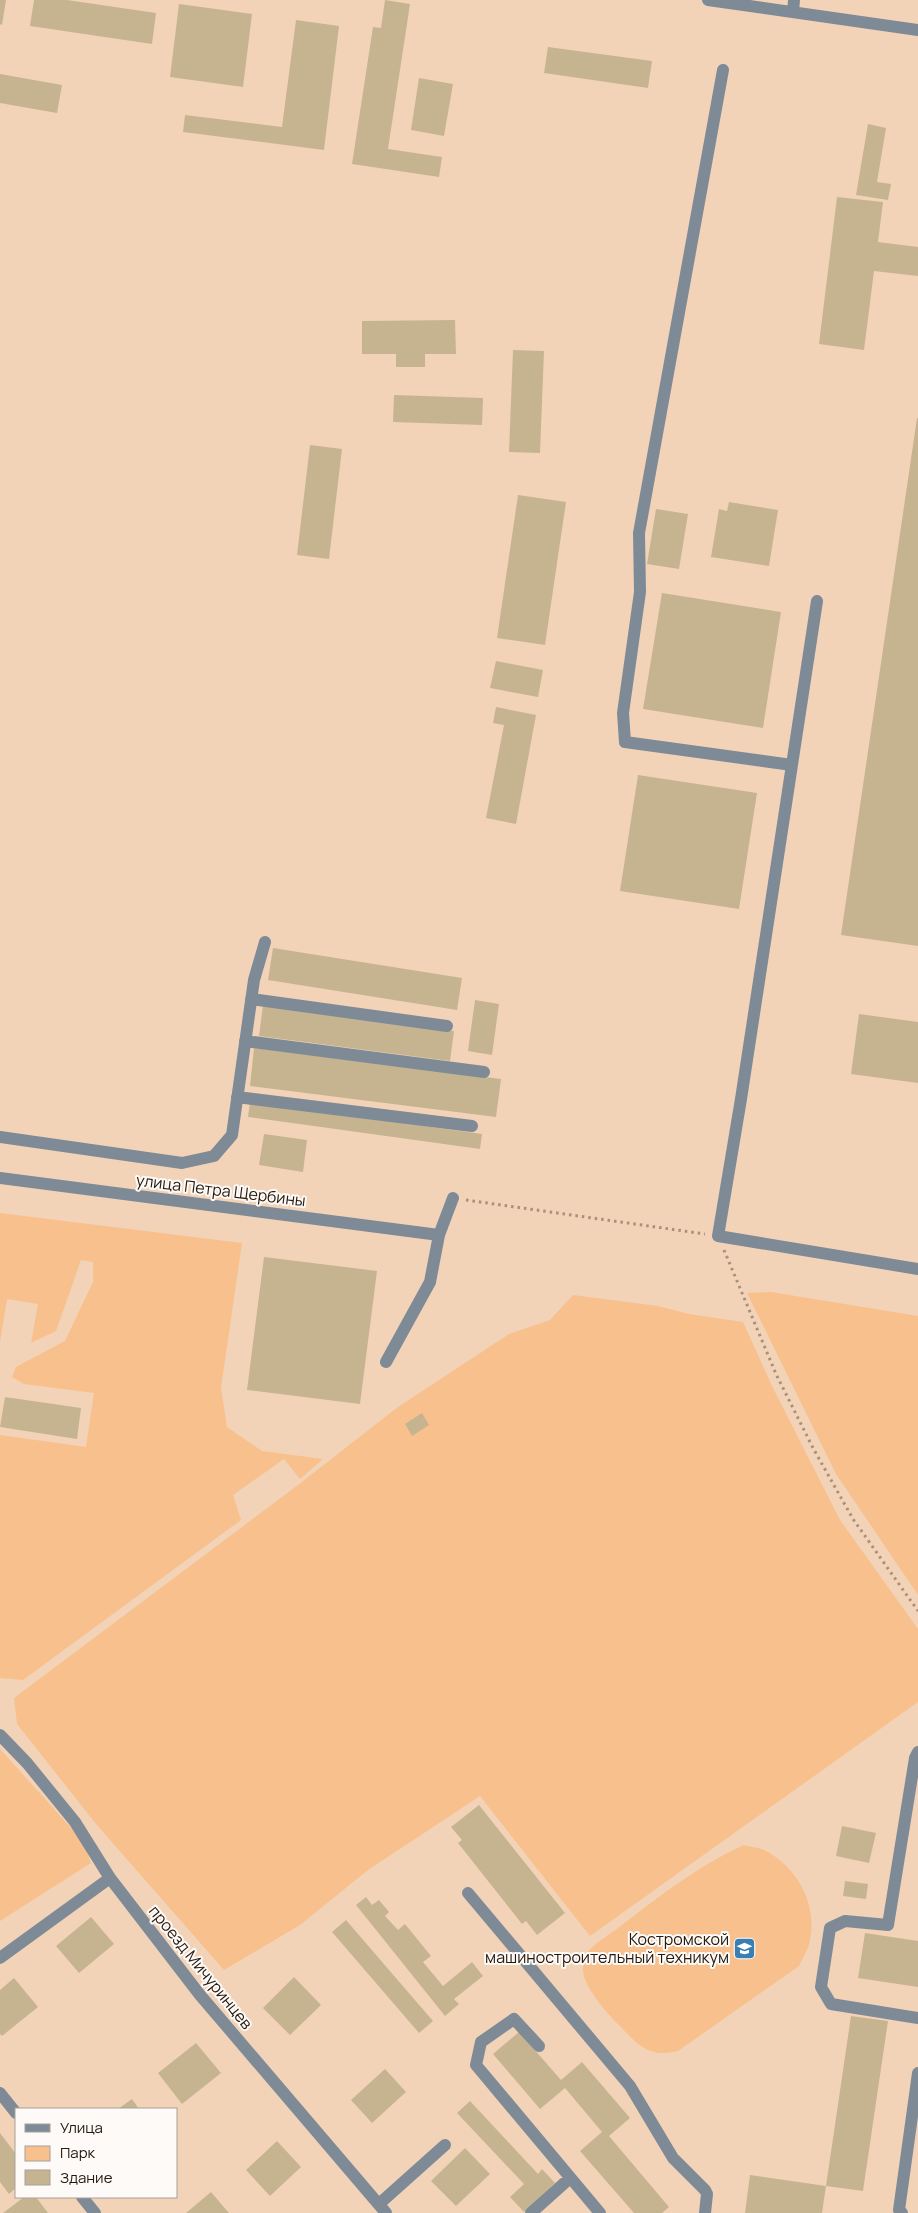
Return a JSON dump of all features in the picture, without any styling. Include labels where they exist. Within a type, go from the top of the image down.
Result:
[{"type":"street","points":[[710,0],[793,6],[918,30]]},
{"type":"street","points":[[723,70],[639,533],[640,592],[624,712],[625,742],[792,765]]},
{"type":"street","points":[[817,601],[742,1099],[718,1236],[918,1269]]},
{"type":"street","points":[[0,1137],[182,1163],[214,1156],[232,1135],[254,980],[265,942]]},
{"type":"street","points":[[251,1000],[447,1026]]},
{"type":"street","points":[[245,1041],[484,1072]]},
{"type":"street","points":[[237,1097],[472,1126]]},
{"type":"street","name":"улица Петра Щербины","points":[[0,1178],[438,1235]]},
{"type":"street","points":[[386,1362],[430,1282],[438,1235],[454,1198]]},
{"type":"street","name":"проезд Мичуринцев","points":[[0,1735],[27,1763],[75,1822],[110,1878],[200,1995],[382,2208]]},
{"type":"street","points":[[918,1752],[915,1758],[888,1924],[845,1921],[830,1928],[821,1987],[830,2004],[918,2018]]},
{"type":"street","points":[[0,1958],[110,1878]]},
{"type":"street","points":[[468,1893],[630,2086],[673,2158],[705,2190],[705,2213]]},
{"type":"street","points":[[539,2046],[514,2019],[482,2042],[476,2065],[600,2213]]},
{"type":"street","points":[[902,2213],[900,2210],[918,2073]]},
{"type":"street","points":[[0,2093],[15,2112]]},
{"type":"street","points":[[382,2208],[445,2145]]},
{"type":"street","points":[[531,2213],[570,2178]]},
{"type":"street","points":[[83,2198],[95,2213]]},
{"type":"path","points":[[454,1198],[718,1236],[776,1374],[813,1448],[853,1519],[918,1611]]},
{"type":"green space","points":[[0,1213],[242,1243],[221,1388],[227,1427],[262,1451],[323,1459],[300,1479],[284,1459],[233,1495],[241,1520],[23,1680],[0,1678],[0,1435],[86,1447],[94,1393],[24,1384],[12,1377],[16,1367],[65,1341],[93,1282],[93,1262],[81,1260],[56,1331],[31,1343],[38,1304],[7,1299],[0,1342]]},
{"type":"green space","points":[[771,1292],[918,1316],[918,1595],[836,1474],[747,1293]]},
{"type":"green space","points":[[573,1295],[658,1306],[689,1314],[743,1322],[773,1388],[840,1520],[918,1629],[918,1702],[590,1936],[480,1796],[368,1870],[300,1925],[224,1970],[96,1824],[17,1724],[14,1698],[298,1485],[398,1407],[509,1334],[550,1320]]},
{"type":"green space","points":[[0,1749],[83,1841],[91,1863],[0,1921]]},
{"type":"green space","points":[[744,1845],[762,1849],[776,1857],[796,1877],[803,1889],[811,1916],[811,1930],[806,1953],[799,1966],[678,2051],[659,2053],[645,2049],[615,2021],[592,1992],[584,1977],[583,1970],[586,1955],[596,1944],[679,1883],[711,1862]]},
{"type":"building","points":[[0,0],[6,0],[2,25],[0,24]]},
{"type":"building","points":[[34,0],[67,0],[156,13],[152,44],[30,26]]},
{"type":"building","points":[[385,0],[410,4],[388,149],[442,157],[439,177],[352,164],[373,27],[381,28]]},
{"type":"building","points":[[179,4],[252,14],[243,87],[170,77]]},
{"type":"building","points":[[296,20],[339,26],[324,150],[183,132],[185,115],[282,127]]},
{"type":"building","points":[[548,47],[652,61],[648,88],[544,73]]},
{"type":"building","points":[[0,74],[62,85],[57,113],[0,103]]},
{"type":"building","points":[[419,78],[453,84],[444,136],[411,130]]},
{"type":"building","points":[[868,124],[886,128],[877,182],[891,184],[888,200],[856,195]]},
{"type":"building","points":[[837,197],[883,202],[878,242],[918,247],[918,276],[874,271],[864,350],[819,344]]},
{"type":"building","points":[[455,320],[456,354],[425,354],[425,367],[396,367],[396,354],[362,354],[362,321]]},
{"type":"building","points":[[513,350],[544,351],[540,453],[509,452]]},
{"type":"building","points":[[394,395],[483,398],[482,425],[393,422]]},
{"type":"building","points":[[918,418],[918,946],[841,935]]},
{"type":"building","points":[[310,445],[342,449],[329,559],[297,555]]},
{"type":"building","points":[[518,495],[566,502],[545,645],[497,638]]},
{"type":"building","points":[[729,502],[778,510],[769,566],[711,557],[719,509],[727,511]]},
{"type":"building","points":[[656,509],[688,514],[679,569],[647,564]]},
{"type":"building","points":[[662,593],[781,612],[763,728],[643,709]]},
{"type":"building","points":[[496,661],[543,670],[538,697],[490,688]]},
{"type":"building","points":[[496,707],[536,715],[516,824],[486,818],[504,725],[493,723]]},
{"type":"building","points":[[638,775],[757,793],[739,909],[620,891]]},
{"type":"building","points":[[273,948],[462,978],[457,1010],[268,980]]},
{"type":"building","points":[[475,1000],[499,1004],[492,1055],[468,1051]]},
{"type":"building","points":[[263,1005],[454,1031],[450,1061],[259,1036]]},
{"type":"building","points":[[859,1014],[918,1022],[918,1083],[851,1074]]},
{"type":"building","points":[[254,1048],[501,1079],[496,1117],[250,1086]]},
{"type":"building","points":[[250,1102],[482,1134],[480,1149],[248,1117]]},
{"type":"building","points":[[264,1134],[307,1140],[303,1172],[259,1165]]},
{"type":"building","points":[[264,1257],[377,1271],[360,1404],[247,1390]]},
{"type":"building","points":[[5,1397],[81,1408],[77,1439],[0,1427]]},
{"type":"building","points":[[422,1413],[429,1425],[412,1436],[405,1424]]},
{"type":"building","points":[[479,1805],[565,1913],[537,1935],[526,1921],[522,1924],[458,1843],[462,1840],[451,1827]]},
{"type":"building","points":[[842,1826],[876,1833],[869,1863],[836,1856]]},
{"type":"building","points":[[845,1881],[868,1884],[866,1899],[843,1896]]},
{"type":"building","points":[[366,1897],[372,1905],[379,1900],[389,1912],[385,1916],[398,1930],[405,1924],[431,1956],[423,1962],[443,1986],[472,1962],[483,1976],[454,1999],[459,2004],[445,2016],[356,1905]]},
{"type":"building","points":[[91,1917],[114,1944],[79,1973],[56,1946]]},
{"type":"building","points":[[346,1920],[433,2021],[419,2033],[332,1932]]},
{"type":"building","points":[[865,1933],[918,1941],[918,1987],[858,1978]]},
{"type":"building","points":[[294,1977],[321,2005],[290,2035],[263,2008]]},
{"type":"building","points":[[14,1978],[38,2007],[2,2036],[0,2034],[0,1990]]},
{"type":"building","points":[[851,2016],[888,2021],[863,2191],[826,2186]]},
{"type":"building","points":[[519,2032],[561,2080],[582,2062],[630,2118],[609,2136],[669,2207],[662,2213],[634,2213],[580,2151],[602,2132],[565,2088],[540,2109],[493,2054]]},
{"type":"building","points":[[196,2043],[221,2073],[182,2104],[158,2073]]},
{"type":"building","points":[[385,2069],[406,2092],[372,2123],[351,2100]]},
{"type":"building","points":[[132,2099],[138,2108],[119,2108]]},
{"type":"building","points":[[470,2101],[538,2174],[542,2169],[555,2183],[524,2212],[510,2197],[524,2184],[457,2113]]},
{"type":"building","points":[[0,2133],[15,2153],[15,2189],[9,2194],[0,2182]]},
{"type":"building","points":[[277,2141],[301,2167],[270,2196],[246,2170]]},
{"type":"building","points":[[465,2148],[490,2174],[456,2206],[431,2181]]},
{"type":"building","points":[[750,2175],[826,2186],[822,2213],[745,2213]]},
{"type":"building","points":[[211,2192],[229,2213],[186,2213]]},
{"type":"building","points":[[23,2198],[37,2198],[48,2213],[3,2213]]},
{"type":"place","name":"Костромской машиностроительный техникум","points":[[745,1948]]}]
